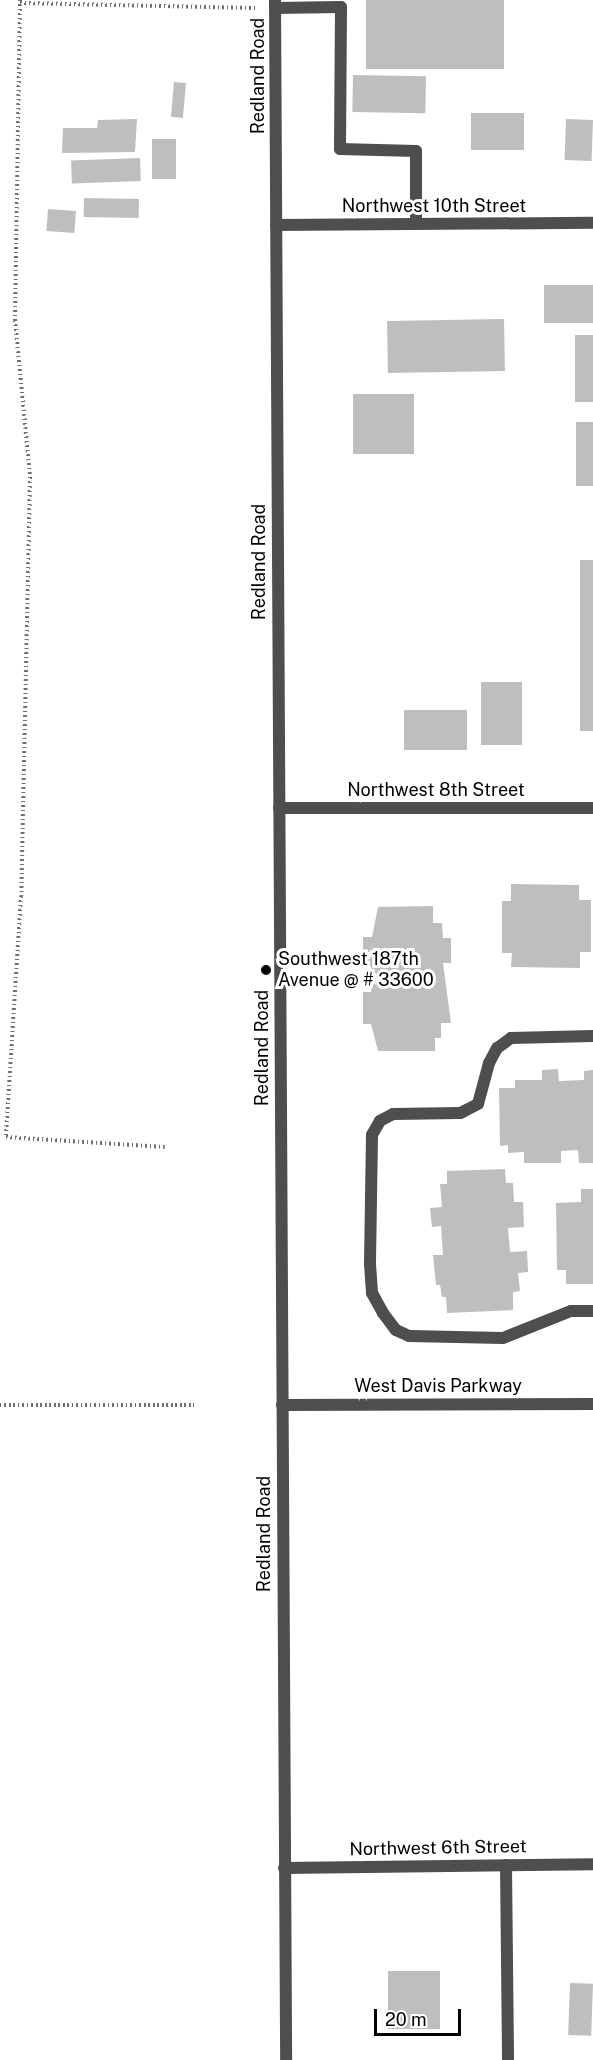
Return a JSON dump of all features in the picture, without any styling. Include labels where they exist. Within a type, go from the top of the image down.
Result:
[{"type":"street","points":[[275,4],[341,7],[340,149],[416,151],[416,224]]},
{"type":"street","name":"Redland Road","points":[[275,4],[286,2060]]},
{"type":"street","name":"Northwest 10th Street","points":[[276,225],[593,223]]},
{"type":"street","name":"Northwest 8th Street","points":[[279,807],[593,808]]},
{"type":"street","points":[[593,1036],[511,1038],[497,1048],[489,1063],[478,1104],[460,1113],[393,1114],[380,1121],[372,1135],[370,1264],[372,1293],[396,1330],[409,1336],[503,1338],[571,1311],[593,1311]]},
{"type":"street","name":"West Davis Parkway","points":[[282,1405],[593,1404]]},
{"type":"street","name":"Northwest 6th Street","points":[[284,1868],[593,1864]]},
{"type":"street","points":[[506,1865],[508,2060]]},
{"type":"path","points":[[165,1147],[6,1137],[21,896],[30,477],[15,320],[20,2],[275,4]]},
{"type":"path","points":[[0,1405],[194,1405]]},
{"type":"building","points":[[366,0],[504,0],[504,69],[366,69]]},
{"type":"building","points":[[353,75],[426,76],[425,113],[352,112]]},
{"type":"building","points":[[174,82],[186,83],[183,118],[171,117]]},
{"type":"building","points":[[471,113],[524,113],[524,150],[471,150]]},
{"type":"building","points":[[137,119],[135,152],[62,153],[63,128],[97,128],[98,120]]},
{"type":"building","points":[[566,119],[593,120],[592,161],[565,160]]},
{"type":"building","points":[[152,139],[176,139],[176,179],[152,179]]},
{"type":"building","points":[[140,158],[141,181],[72,183],[71,160]]},
{"type":"building","points":[[84,198],[139,199],[139,218],[84,217]]},
{"type":"building","points":[[48,209],[76,211],[74,233],[46,231]]},
{"type":"building","points":[[544,285],[593,285],[593,323],[544,323]]},
{"type":"building","points":[[504,319],[505,371],[388,373],[387,321]]},
{"type":"building","points":[[575,335],[593,335],[593,402],[575,402]]},
{"type":"building","points":[[353,394],[414,394],[414,454],[353,454]]},
{"type":"building","points":[[576,422],[593,422],[593,486],[576,486]]},
{"type":"building","points":[[580,560],[593,560],[593,731],[580,731]]},
{"type":"building","points":[[481,682],[522,682],[522,745],[481,745]]},
{"type":"building","points":[[404,710],[467,710],[467,750],[404,750]]},
{"type":"building","points":[[511,884],[579,885],[579,900],[591,900],[591,952],[580,952],[580,968],[511,967],[512,953],[502,953],[502,901],[511,901]]},
{"type":"building","points":[[433,906],[433,923],[442,923],[443,938],[451,938],[451,963],[443,963],[451,1023],[441,1023],[441,1038],[435,1038],[435,1051],[378,1051],[371,1024],[363,1024],[363,992],[371,992],[371,966],[363,966],[363,937],[372,937],[378,907]]},
{"type":"building","points":[[558,1069],[559,1081],[584,1080],[584,1071],[593,1070],[593,1163],[579,1163],[578,1150],[561,1151],[561,1163],[524,1163],[524,1152],[508,1153],[508,1145],[500,1146],[499,1088],[515,1088],[515,1080],[542,1080],[542,1070]]},
{"type":"building","points":[[505,1169],[506,1183],[513,1183],[514,1202],[523,1202],[524,1227],[508,1228],[510,1252],[527,1251],[528,1272],[518,1273],[520,1291],[513,1292],[513,1310],[447,1313],[446,1297],[442,1297],[440,1285],[436,1285],[433,1255],[443,1255],[441,1226],[432,1227],[430,1208],[442,1207],[440,1184],[447,1184],[447,1171]]},
{"type":"building","points":[[581,1189],[593,1189],[593,1284],[566,1284],[566,1270],[557,1270],[556,1203],[581,1202]]},
{"type":"building","points":[[388,1971],[440,1971],[440,2029],[388,2029]]},
{"type":"building","points":[[570,1983],[593,1984],[591,2036],[568,2035]]},
{"type":"place","name":"Southwest 187th Avenue @ # 33600","points":[[266,970]]}]
